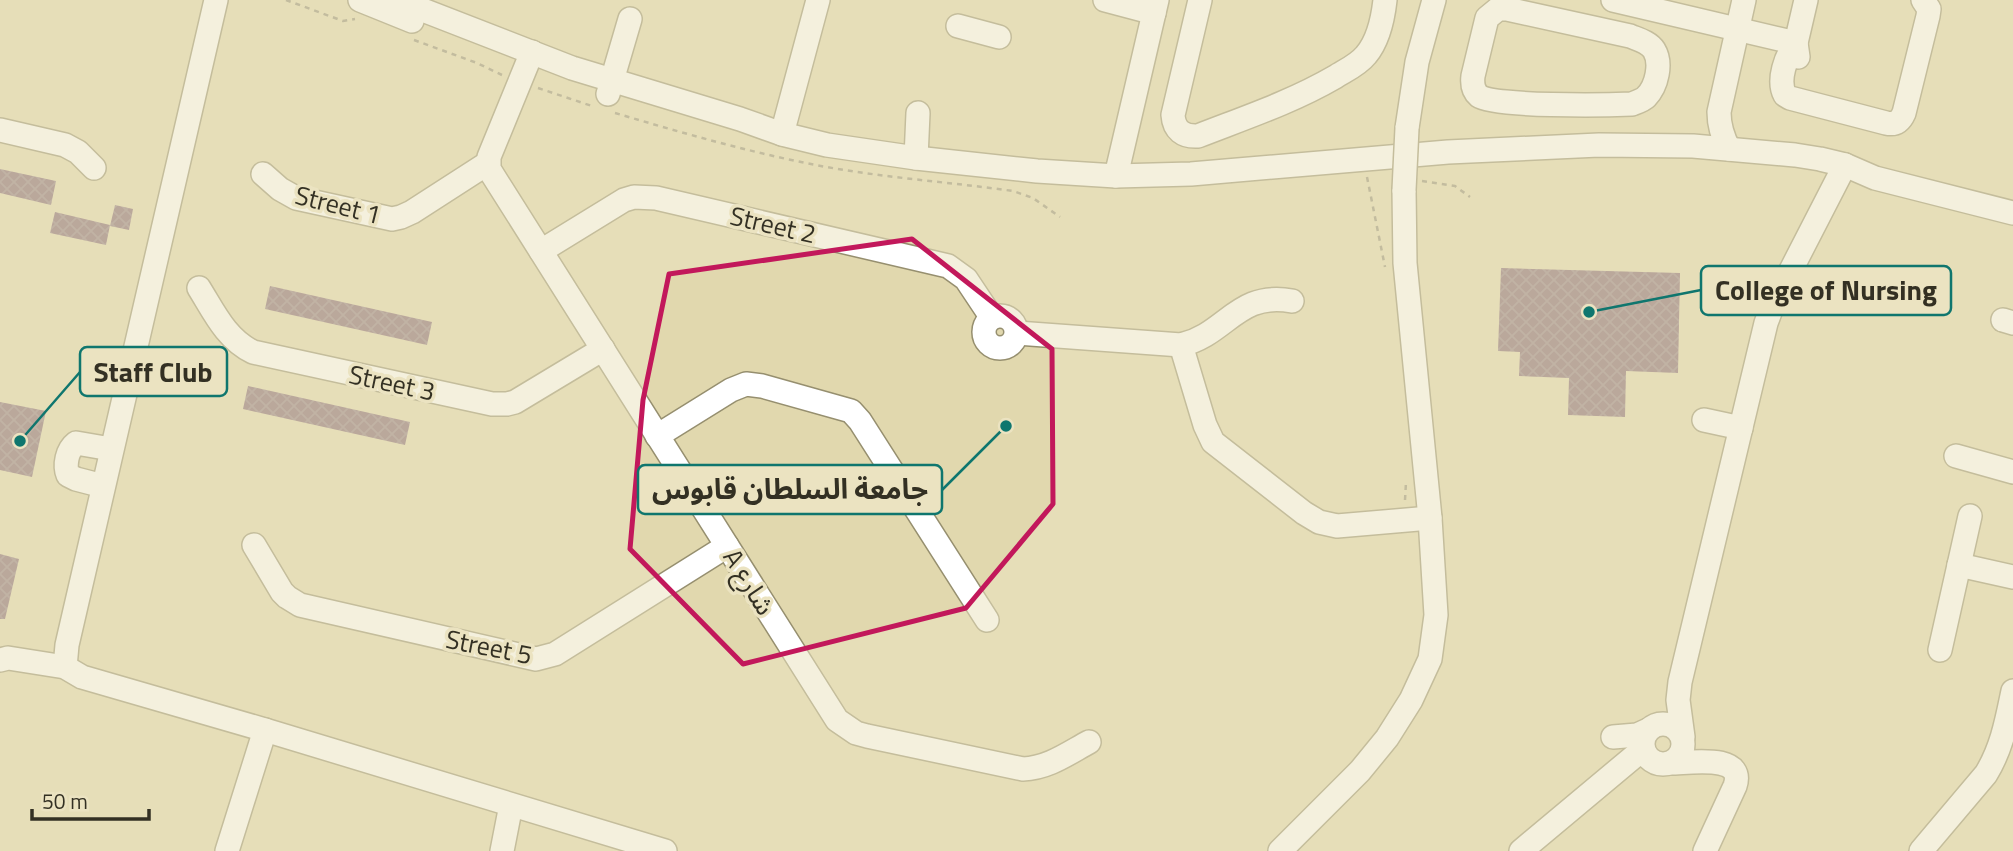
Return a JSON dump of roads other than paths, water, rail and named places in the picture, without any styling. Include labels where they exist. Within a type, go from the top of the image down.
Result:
[{"type":"lane","points":[[65,667],[67,645],[111,449],[143,324],[216,0]]},
{"type":"lane","points":[[360,0],[735,131],[782,134],[827,145],[916,158],[1109,176],[1191,174],[1448,152],[1599,145],[1703,147],[1795,155],[1844,165],[1875,178],[2012,203]]},
{"type":"lane","points":[[397,0],[529,59]]},
{"type":"lane","points":[[782,134],[818,0]]},
{"type":"lane","points":[[1105,0],[1149,6],[1109,176]]},
{"type":"lane","points":[[1200,0],[1172,115],[1177,129],[1190,137],[1301,95],[1356,65],[1373,44],[1385,0]]},
{"type":"lane","points":[[1280,851],[1360,771],[1387,738],[1411,700],[1430,659],[1436,615],[1434,570],[1405,263],[1411,185],[1408,128],[1417,62],[1434,0]]},
{"type":"lane","points":[[1703,147],[1734,28],[1744,0]]},
{"type":"lane","points":[[1805,0],[1796,43],[1798,60],[1790,89],[1785,95],[1886,123],[1897,122],[1904,113],[1928,16],[1929,9],[1923,0]]},
{"type":"lane","points":[[1623,35],[1622,2],[1796,43]]},
{"type":"lane","points":[[1535,8],[1643,41],[1653,49],[1658,65],[1653,88],[1645,99],[1632,104],[1515,103],[1479,96],[1472,84],[1487,18],[1498,9],[1535,8]]},
{"type":"lane","points":[[610,87],[629,19]]},
{"type":"lane","points":[[958,26],[999,37]]},
{"type":"lane","points":[[1729,149],[1719,125],[1719,112],[1734,28]]},
{"type":"lane","points":[[488,163],[529,59]]},
{"type":"lane","points":[[916,158],[918,113]]},
{"type":"lane","points":[[0,130],[65,145],[78,152],[94,169]]},
{"type":"lane","name":"Street 1","points":[[263,174],[280,189],[296,198],[392,219],[412,212],[488,163]]},
{"type":"lane","name":"A شارع","points":[[488,163],[492,174],[837,720],[856,733],[1023,769],[1048,765],[1089,742]]},
{"type":"lane","points":[[1671,763],[1682,754],[1683,738],[1678,700],[1680,682],[1766,323],[1844,165]]},
{"type":"lane","name":"Street 2","points":[[541,251],[624,200],[634,197],[656,198],[948,266],[966,279],[992,318],[1009,318],[1017,333],[1181,345]]},
{"type":"lane","name":"Street 3","points":[[199,288],[226,331],[243,347],[253,352],[492,404],[515,402],[603,349]]},
{"type":"lane","points":[[1292,301],[1265,299],[1253,303],[1200,339],[1181,345],[1205,425],[1213,442],[1319,522],[1337,526],[1430,518]]},
{"type":"lane","points":[[657,436],[731,390],[746,384],[851,411],[987,620]]},
{"type":"lane","points":[[1704,420],[1741,428]]},
{"type":"lane","points":[[103,486],[68,475],[68,453],[76,443],[111,449]]},
{"type":"lane","points":[[1956,456],[2013,472]]},
{"type":"lane","points":[[1940,650],[1970,516]]},
{"type":"lane","name":"Street 5","points":[[254,545],[282,592],[300,605],[536,659],[555,654],[727,546]]},
{"type":"lane","points":[[1959,565],[2013,578]]},
{"type":"lane","points":[[1263,851],[1377,731],[1400,694],[1417,655],[1428,613],[1434,570]]},
{"type":"lane","points":[[0,660],[8,658],[65,667],[82,677],[666,851]]},
{"type":"lane","points":[[1680,682],[1646,739],[1646,755],[1657,764],[1709,761],[1732,767],[1736,773],[1737,780],[1705,851]]},
{"type":"lane","points":[[1922,851],[1994,761],[2004,734],[2013,691]]},
{"type":"lane","points":[[1521,851],[1646,739],[1656,724],[1672,725],[1709,761]]},
{"type":"lane","points":[[227,851],[265,730]]},
{"type":"lane","points":[[502,851],[512,805]]},
{"type":"place","name":"College of Nursing","points":[[1589,312]]},
{"type":"place","name":"جامعة السلطان قابوس","points":[[1006,426]]},
{"type":"place","name":"Staff Club","points":[[20,441]]}]
